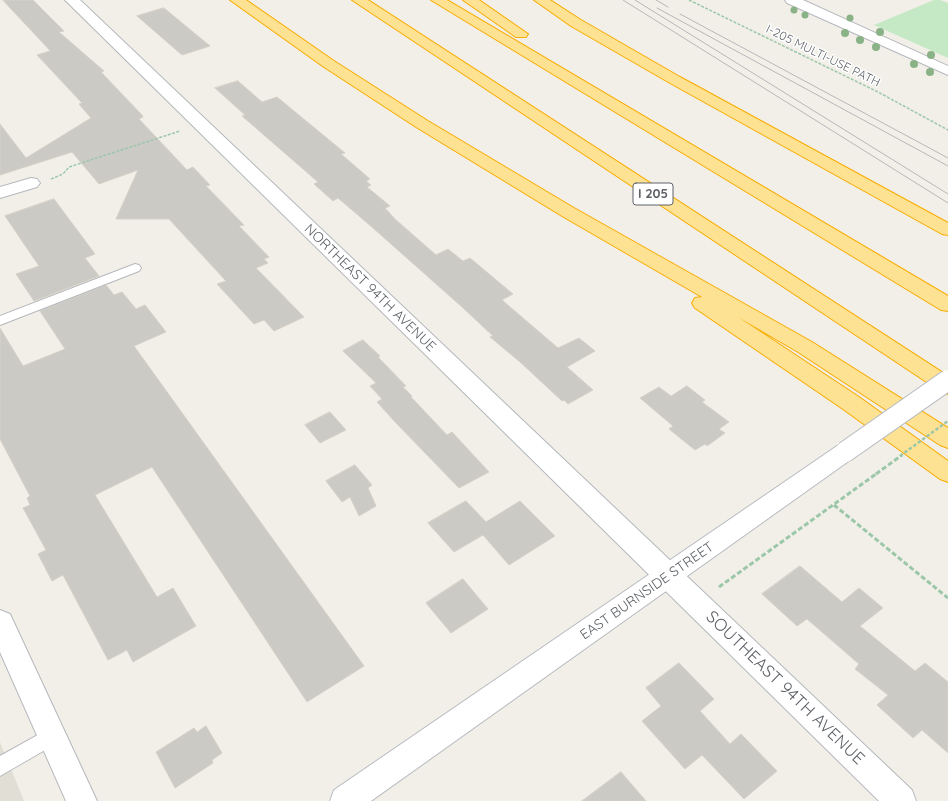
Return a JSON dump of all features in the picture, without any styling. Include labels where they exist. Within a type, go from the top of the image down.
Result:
[{"type":"highway","points":[[236,0],[422,124],[568,212],[805,347],[948,439]]},
{"type":"highway","name":"I 205","points":[[359,0],[948,386]]},
{"type":"highway","points":[[438,0],[948,305]]},
{"type":"highway","points":[[470,0],[542,48],[586,89]]},
{"type":"highway","points":[[541,0],[576,23],[675,80],[948,230]]},
{"type":"highway","points":[[568,212],[851,403],[948,473]]},
{"type":"street","name":"NORTHEAST 94TH AVENUE","points":[[72,0],[668,575]]},
{"type":"street","points":[[792,0],[948,71]]},
{"type":"street","points":[[808,7],[826,0]]},
{"type":"street","points":[[0,193],[31,183]]},
{"type":"street","name":"EAST BURNSIDE STREET","points":[[345,801],[948,380]]},
{"type":"street","name":"SOUTHEAST 94TH AVENUE","points":[[668,575],[901,801]]},
{"type":"street","points":[[0,622],[82,801]]},
{"type":"lane","points":[[0,321],[135,268]]},
{"type":"lane","points":[[0,767],[52,736]]},
{"type":"path","name":"I-205 MULTI-USE PATH","points":[[689,0],[878,92],[948,130]]},
{"type":"path","points":[[31,183],[58,176],[69,167],[200,124]]},
{"type":"path","points":[[717,588],[834,505],[948,421]]},
{"type":"path","points":[[834,505],[948,598]]},
{"type":"shaded area","points":[[0,742],[24,801],[0,801]]},
{"type":"green space","points":[[934,0],[940,0],[948,3],[948,58],[874,25]]},
{"type":"building","points":[[3,0],[33,0],[64,31],[59,32],[104,71],[101,72],[142,115],[143,117],[139,119],[187,170],[193,167],[210,185],[206,186],[244,225],[239,226],[269,257],[264,259],[268,263],[256,268],[304,317],[274,331],[264,320],[254,324],[217,284],[226,281],[169,219],[116,219],[138,170],[99,184],[72,152],[0,175],[0,124],[26,158],[91,118],[79,104],[82,103],[37,55],[50,51]]},
{"type":"building","points":[[164,8],[210,46],[182,55],[137,16]]},
{"type":"building","points":[[238,81],[262,102],[277,97],[345,153],[341,154],[370,179],[366,181],[371,185],[367,187],[390,206],[385,208],[395,219],[436,255],[448,249],[463,261],[470,258],[513,294],[502,300],[558,348],[579,338],[595,351],[567,367],[593,390],[568,404],[564,400],[562,401],[520,362],[490,337],[493,336],[462,307],[373,228],[338,198],[333,201],[314,184],[318,182],[242,116],[245,115],[215,88]]},
{"type":"building","points":[[54,199],[95,254],[85,258],[99,276],[34,301],[16,274],[39,266],[5,216]]},
{"type":"building","points":[[106,285],[114,295],[122,292],[136,309],[145,305],[166,332],[134,346],[364,666],[307,702],[152,467],[95,495],[157,597],[173,588],[196,626],[133,662],[127,650],[108,660],[63,575],[52,581],[38,554],[46,550],[23,508],[30,505],[27,498],[30,496],[0,439],[0,328],[23,366],[65,349],[40,311]]},
{"type":"building","points":[[363,340],[380,356],[378,357],[406,386],[403,387],[412,396],[411,397],[447,435],[452,432],[489,472],[459,488],[396,423],[377,402],[382,399],[370,386],[376,383],[343,351]]},
{"type":"building","points":[[687,386],[705,400],[702,402],[729,422],[719,429],[725,433],[707,446],[705,444],[695,450],[669,429],[673,426],[640,398],[659,387],[671,396]]},
{"type":"building","points":[[330,412],[346,430],[320,443],[305,425]]},
{"type":"building","points":[[355,465],[372,485],[368,488],[376,506],[359,516],[350,497],[342,502],[326,481]]},
{"type":"building","points":[[466,501],[486,522],[520,501],[555,536],[509,565],[483,535],[454,552],[428,523]]},
{"type":"building","points":[[800,566],[842,602],[859,588],[883,608],[860,626],[915,671],[925,663],[948,682],[948,753],[922,730],[913,738],[877,705],[888,695],[855,669],[859,664],[807,619],[797,626],[762,594]]},
{"type":"building","points":[[463,579],[488,609],[451,633],[426,603]]},
{"type":"building","points":[[679,663],[714,699],[700,711],[730,744],[741,734],[777,771],[744,799],[702,755],[685,769],[642,721],[661,706],[646,688]]},
{"type":"building","points":[[206,726],[222,753],[212,760],[213,763],[175,788],[156,752],[194,728],[197,732]]},
{"type":"building","points":[[621,772],[646,801],[582,801]]},
{"type":"tram line","points":[[623,0],[948,203]]},
{"type":"tram line","points":[[635,0],[948,194]]},
{"type":"tram line","points":[[656,0],[668,7]]},
{"type":"tram line","points":[[657,8],[948,166]]},
{"type":"tram line","points":[[680,14],[948,158]]}]
